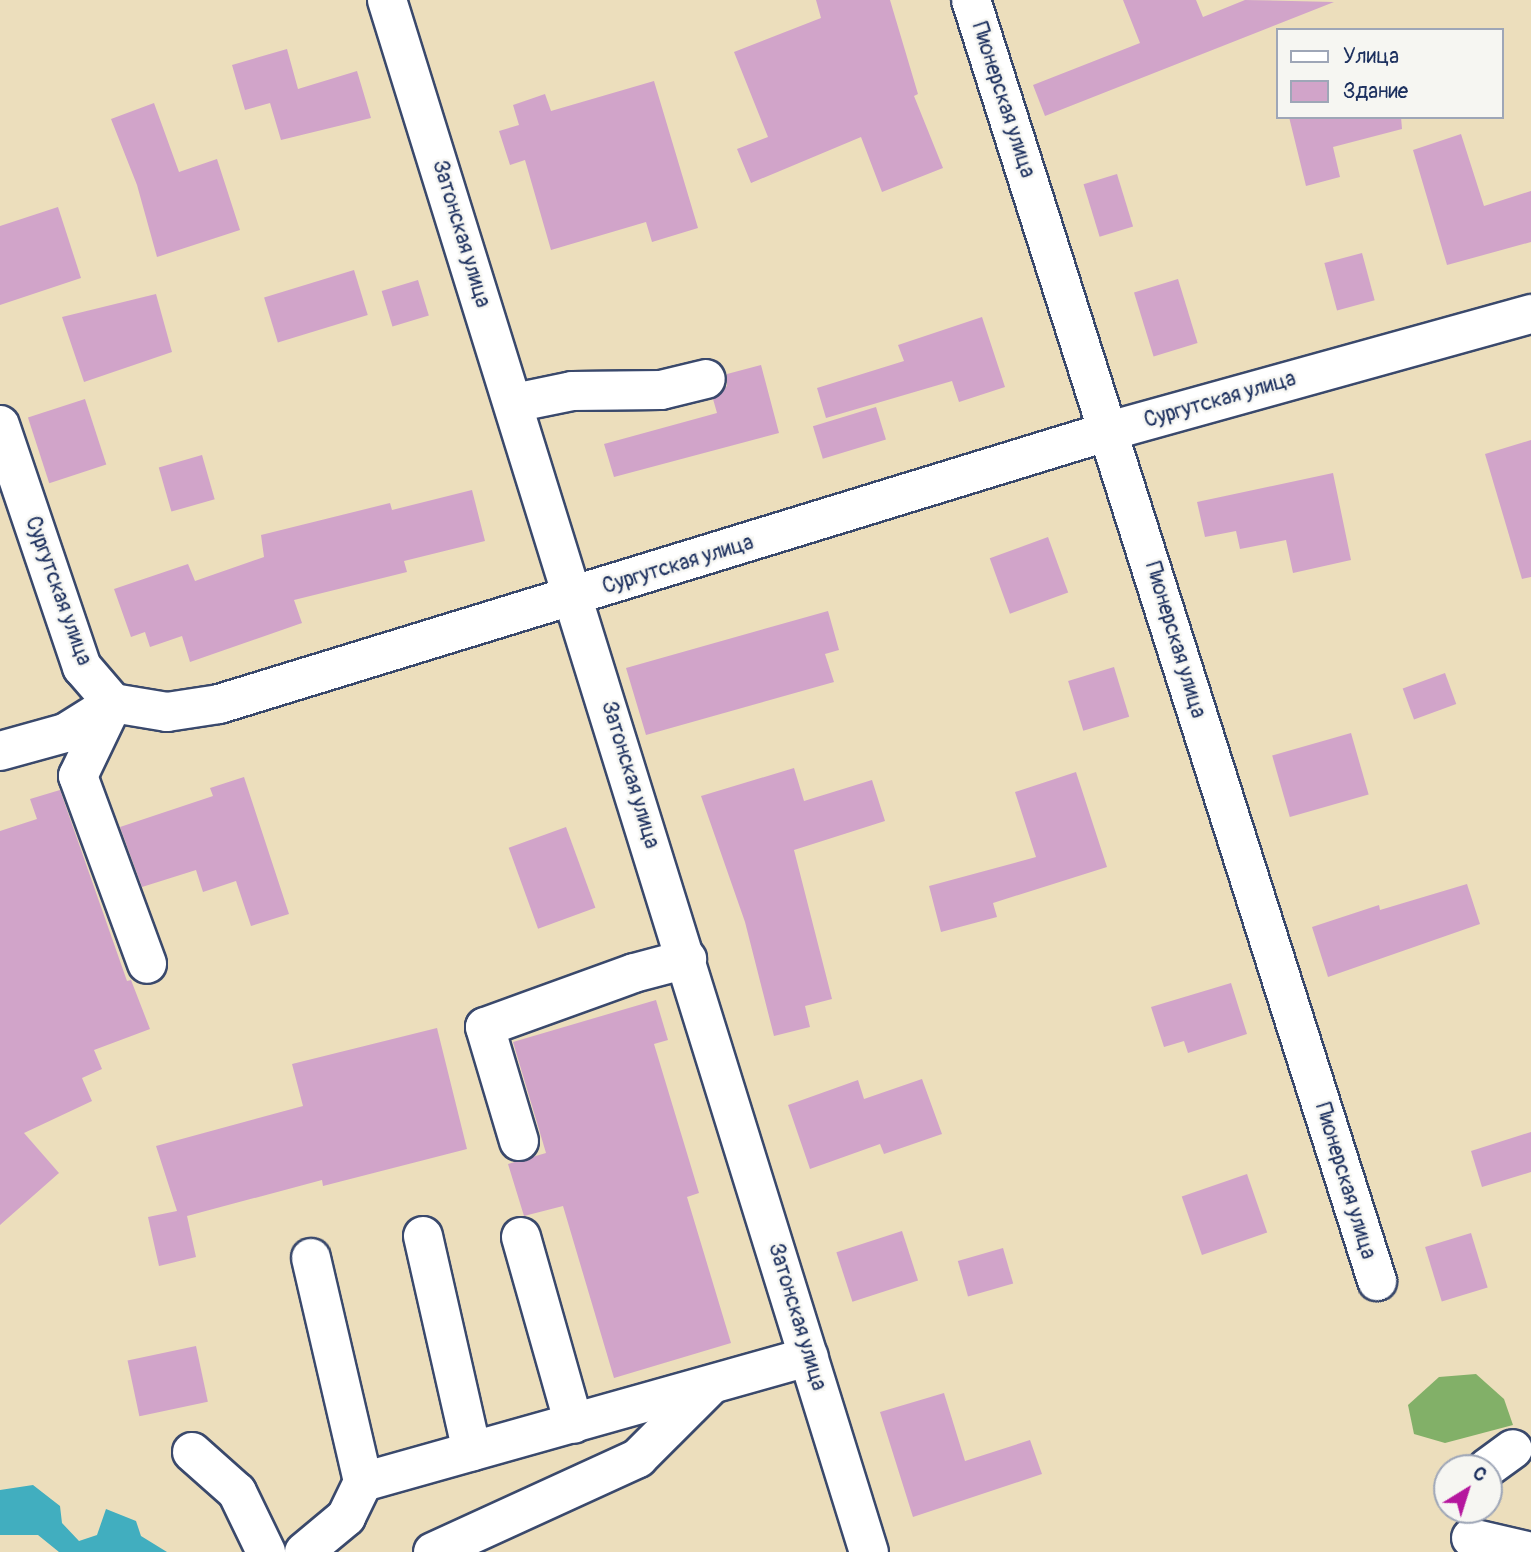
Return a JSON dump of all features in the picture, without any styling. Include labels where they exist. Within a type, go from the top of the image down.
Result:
[{"type":"street","name":"Затонская улица","points":[[387,0],[575,596],[869,1552]]},
{"type":"street","name":"Пионерская улица","points":[[971,0],[1377,1281]]},
{"type":"street","name":"Сургутская улица","points":[[0,425],[82,667],[113,703],[167,712],[219,704],[1109,431],[1531,314]]},
{"type":"street","points":[[514,403],[572,391],[661,390],[706,379]]},
{"type":"street","points":[[0,751],[65,733],[113,703]]},
{"type":"street","points":[[113,703],[78,776],[147,964]]},
{"type":"street","points":[[519,1141],[485,1027],[634,973],[687,959]]},
{"type":"street","points":[[423,1236],[472,1452]]},
{"type":"street","points":[[522,1237],[574,1424]]},
{"type":"street","points":[[304,1552],[346,1517],[363,1482],[311,1258]]},
{"type":"street","points":[[363,1482],[809,1357]]},
{"type":"street","points":[[433,1552],[638,1458],[710,1386]]},
{"type":"street","points":[[192,1452],[237,1492],[266,1552]]},
{"type":"street","points":[[1471,1533],[1531,1552]]},
{"type":"green space","points":[[1476,1374],[1504,1399],[1513,1425],[1445,1443],[1414,1434],[1408,1405],[1439,1377]]},
{"type":"water","points":[[33,1485],[60,1506],[62,1523],[79,1541],[97,1535],[106,1509],[136,1521],[141,1536],[167,1552],[59,1552],[38,1535],[0,1535],[0,1490]]},
{"type":"building","points":[[816,0],[890,0],[918,94],[914,96],[943,168],[882,192],[861,137],[751,183],[737,149],[768,137],[734,52],[821,18]]},
{"type":"building","points":[[1123,0],[1196,0],[1203,17],[1245,0],[1334,2],[1045,116],[1033,85],[1140,43]]},
{"type":"building","points":[[287,49],[298,89],[357,71],[371,118],[281,140],[270,103],[245,110],[232,65]]},
{"type":"building","points":[[654,81],[698,228],[652,242],[646,222],[551,250],[525,160],[510,165],[499,131],[519,125],[513,105],[545,94],[551,111]]},
{"type":"building","points":[[154,103],[179,172],[217,159],[240,230],[157,257],[137,185],[111,119]]},
{"type":"building","points":[[1289,119],[1401,119],[1402,129],[1333,147],[1340,177],[1306,186]]},
{"type":"building","points":[[1461,134],[1484,206],[1531,191],[1531,242],[1447,265],[1413,150]]},
{"type":"building","points":[[1117,174],[1133,227],[1100,237],[1084,184]]},
{"type":"building","points":[[58,207],[81,278],[0,305],[0,226]]},
{"type":"building","points":[[1362,253],[1375,300],[1337,310],[1324,263]]},
{"type":"building","points":[[354,270],[368,315],[278,342],[264,297]]},
{"type":"building","points":[[1178,279],[1198,343],[1154,357],[1134,292]]},
{"type":"building","points":[[418,280],[429,315],[392,326],[382,291]]},
{"type":"building","points":[[156,294],[172,352],[84,382],[62,317]]},
{"type":"building","points":[[982,317],[1005,387],[959,402],[952,381],[826,418],[817,388],[904,361],[898,345]]},
{"type":"building","points":[[761,365],[779,433],[614,477],[604,444],[717,413],[713,399],[727,386],[727,374]]},
{"type":"building","points":[[85,399],[106,465],[49,483],[28,418]]},
{"type":"building","points":[[876,407],[886,440],[823,459],[813,426]]},
{"type":"building","points":[[1531,440],[1531,577],[1522,579],[1485,454]]},
{"type":"building","points":[[202,455],[215,499],[171,512],[159,467]]},
{"type":"building","points":[[1333,473],[1351,560],[1293,573],[1286,540],[1240,549],[1236,531],[1205,537],[1197,502]]},
{"type":"building","points":[[472,490],[485,541],[404,561],[407,572],[294,600],[302,623],[190,662],[182,636],[150,647],[145,632],[131,637],[114,589],[188,564],[195,581],[264,557],[261,535],[390,503],[392,510]]},
{"type":"building","points":[[1048,537],[1068,592],[1010,614],[990,558]]},
{"type":"building","points":[[828,611],[839,650],[825,654],[834,682],[646,735],[626,668]]},
{"type":"building","points":[[1114,667],[1129,717],[1083,731],[1068,681]]},
{"type":"building","points":[[1445,673],[1456,704],[1414,719],[1403,688]]},
{"type":"building","points":[[1351,733],[1369,795],[1290,817],[1272,756]]},
{"type":"building","points":[[794,768],[804,801],[872,780],[885,821],[794,850],[832,999],[805,1006],[810,1027],[774,1036],[745,922],[701,796]]},
{"type":"building","points":[[1076,772],[1107,867],[993,903],[997,917],[941,932],[929,886],[1036,857],[1015,792]]},
{"type":"building","points":[[244,777],[289,914],[251,926],[236,881],[203,892],[196,870],[142,887],[120,827],[213,796],[210,788]]},
{"type":"building","points":[[60,790],[127,981],[131,980],[150,1029],[94,1050],[102,1069],[82,1078],[92,1101],[24,1133],[59,1173],[0,1225],[0,831],[37,819],[30,799]]},
{"type":"building","points":[[566,827],[595,908],[538,929],[509,848]]},
{"type":"building","points":[[1467,884],[1480,924],[1328,977],[1312,927],[1379,905],[1380,910]]},
{"type":"building","points":[[1231,983],[1247,1034],[1188,1053],[1184,1041],[1164,1047],[1151,1007]]},
{"type":"building","points":[[656,1000],[668,1040],[654,1044],[699,1193],[687,1197],[731,1343],[614,1378],[563,1206],[524,1216],[508,1164],[546,1153],[513,1042]]},
{"type":"building","points":[[437,1028],[467,1149],[323,1186],[322,1180],[187,1216],[196,1257],[159,1266],[148,1217],[177,1211],[156,1146],[303,1106],[292,1064]]},
{"type":"building","points":[[922,1079],[942,1134],[884,1154],[880,1144],[810,1169],[788,1105],[858,1080],[864,1099]]},
{"type":"building","points":[[1531,1132],[1531,1172],[1482,1187],[1471,1151]]},
{"type":"building","points":[[1247,1174],[1267,1233],[1202,1255],[1182,1196]]},
{"type":"building","points":[[902,1231],[918,1280],[852,1302],[836,1252]]},
{"type":"building","points":[[1471,1233],[1488,1288],[1442,1302],[1425,1247]]},
{"type":"building","points":[[1003,1248],[1013,1284],[968,1297],[958,1261]]},
{"type":"building","points":[[196,1346],[208,1402],[139,1416],[128,1361]]},
{"type":"building","points":[[944,1393],[965,1461],[1030,1440],[1042,1474],[913,1517],[880,1412]]}]
